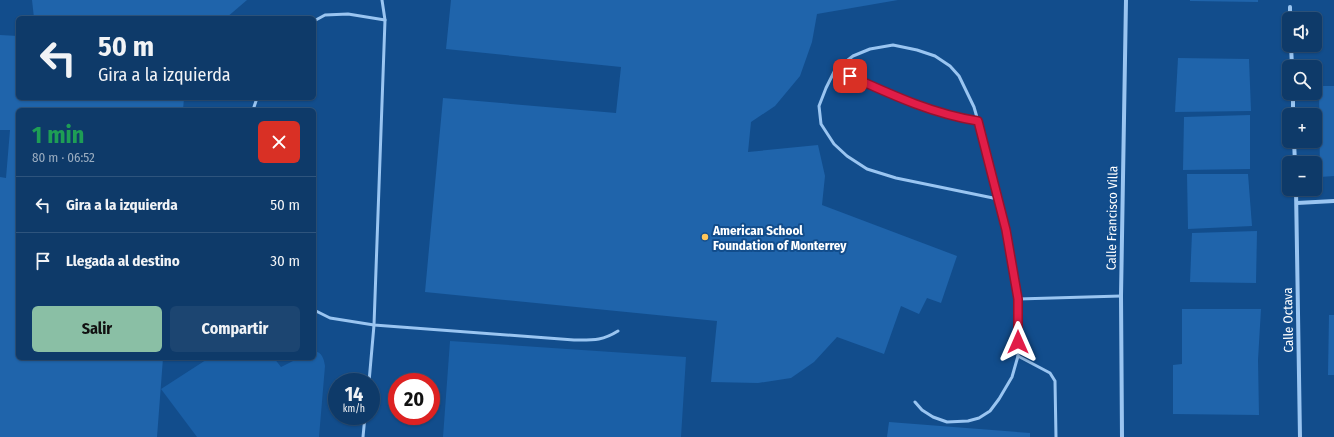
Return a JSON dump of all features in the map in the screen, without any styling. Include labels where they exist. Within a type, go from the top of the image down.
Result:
[{"type":"street","name":"Calle Francisco Villa","points":[[1122,437],[1121,296],[1126,0]]},
{"type":"street","points":[[1290,7],[1290,12]]},
{"type":"street","name":"Calle Octava","points":[[1296,196],[1300,437]]},
{"type":"street","points":[[1297,203],[1334,201]]},
{"type":"lane","points":[[370,373],[374,326],[385,20],[382,0]]},
{"type":"lane","points":[[316,20],[325,15],[348,14],[385,20]]},
{"type":"lane","points":[[915,402],[922,410],[933,417],[947,422],[968,421],[979,418],[990,411],[1012,377],[1018,356],[1018,299],[1006,230],[978,121],[974,107],[959,76],[950,66],[936,56],[893,45],[870,49],[853,56],[836,70],[826,88],[820,106],[821,124],[834,144],[846,156],[867,169],[896,178],[998,199]]},
{"type":"lane","points":[[836,70],[932,111],[953,117],[978,121]]},
{"type":"lane","points":[[1018,299],[1121,296]]},
{"type":"lane","points":[[316,311],[330,318],[374,326],[593,340],[608,338],[618,331]]},
{"type":"lane","points":[[1018,356],[1050,373],[1055,381],[1056,437]]},
{"type":"lane","points":[[363,437],[364,425]]},
{"type":"shaded area","points":[[450,341],[686,357],[681,437],[443,437]]},
{"type":"shaded area","points":[[316,352],[321,354],[325,366],[319,437],[197,437],[161,389],[206,360],[276,360],[281,367],[295,360],[316,360]]},
{"type":"building","points":[[32,0],[247,0],[228,16],[34,16]]},
{"type":"building","points":[[451,0],[898,0],[817,14],[812,42],[800,76],[775,106],[751,122],[748,152],[818,145],[825,176],[822,205],[957,256],[941,303],[927,298],[919,314],[901,306],[884,354],[837,337],[814,362],[791,378],[758,383],[711,382],[717,321],[425,292],[443,98],[616,113],[621,67],[446,49]]},
{"type":"building","points":[[1258,0],[1258,2],[1190,1]]},
{"type":"building","points":[[0,35],[16,36],[16,100],[184,100],[183,108],[16,108],[16,360],[163,360],[157,437],[0,437],[0,177],[6,178],[10,130],[0,130]]},
{"type":"building","points":[[1178,58],[1249,59],[1251,111],[1175,112]]},
{"type":"building","points":[[1322,86],[1334,86],[1334,176],[1322,177],[1322,156],[1320,156],[1320,148],[1322,148],[1322,108],[1319,108],[1319,100],[1322,100]]},
{"type":"building","points":[[1250,115],[1250,169],[1183,170],[1184,117]]},
{"type":"building","points":[[1187,174],[1248,174],[1252,226],[1188,229]]},
{"type":"building","points":[[1257,231],[1256,283],[1190,282],[1192,233]]},
{"type":"building","points":[[1182,309],[1261,309],[1258,360],[1259,415],[1173,414],[1173,365],[1182,364]]},
{"type":"building","points":[[1329,315],[1334,315],[1334,375],[1328,375]]},
{"type":"building","points":[[889,422],[1030,433],[1030,437],[887,437]]},
{"type":"place","name":"American School Foundation of Monterrey","points":[[705,237]]},
{"type":"route","points":[[850,76],[932,111],[953,117],[978,121],[1006,230],[1018,299],[1018,342]]}]
